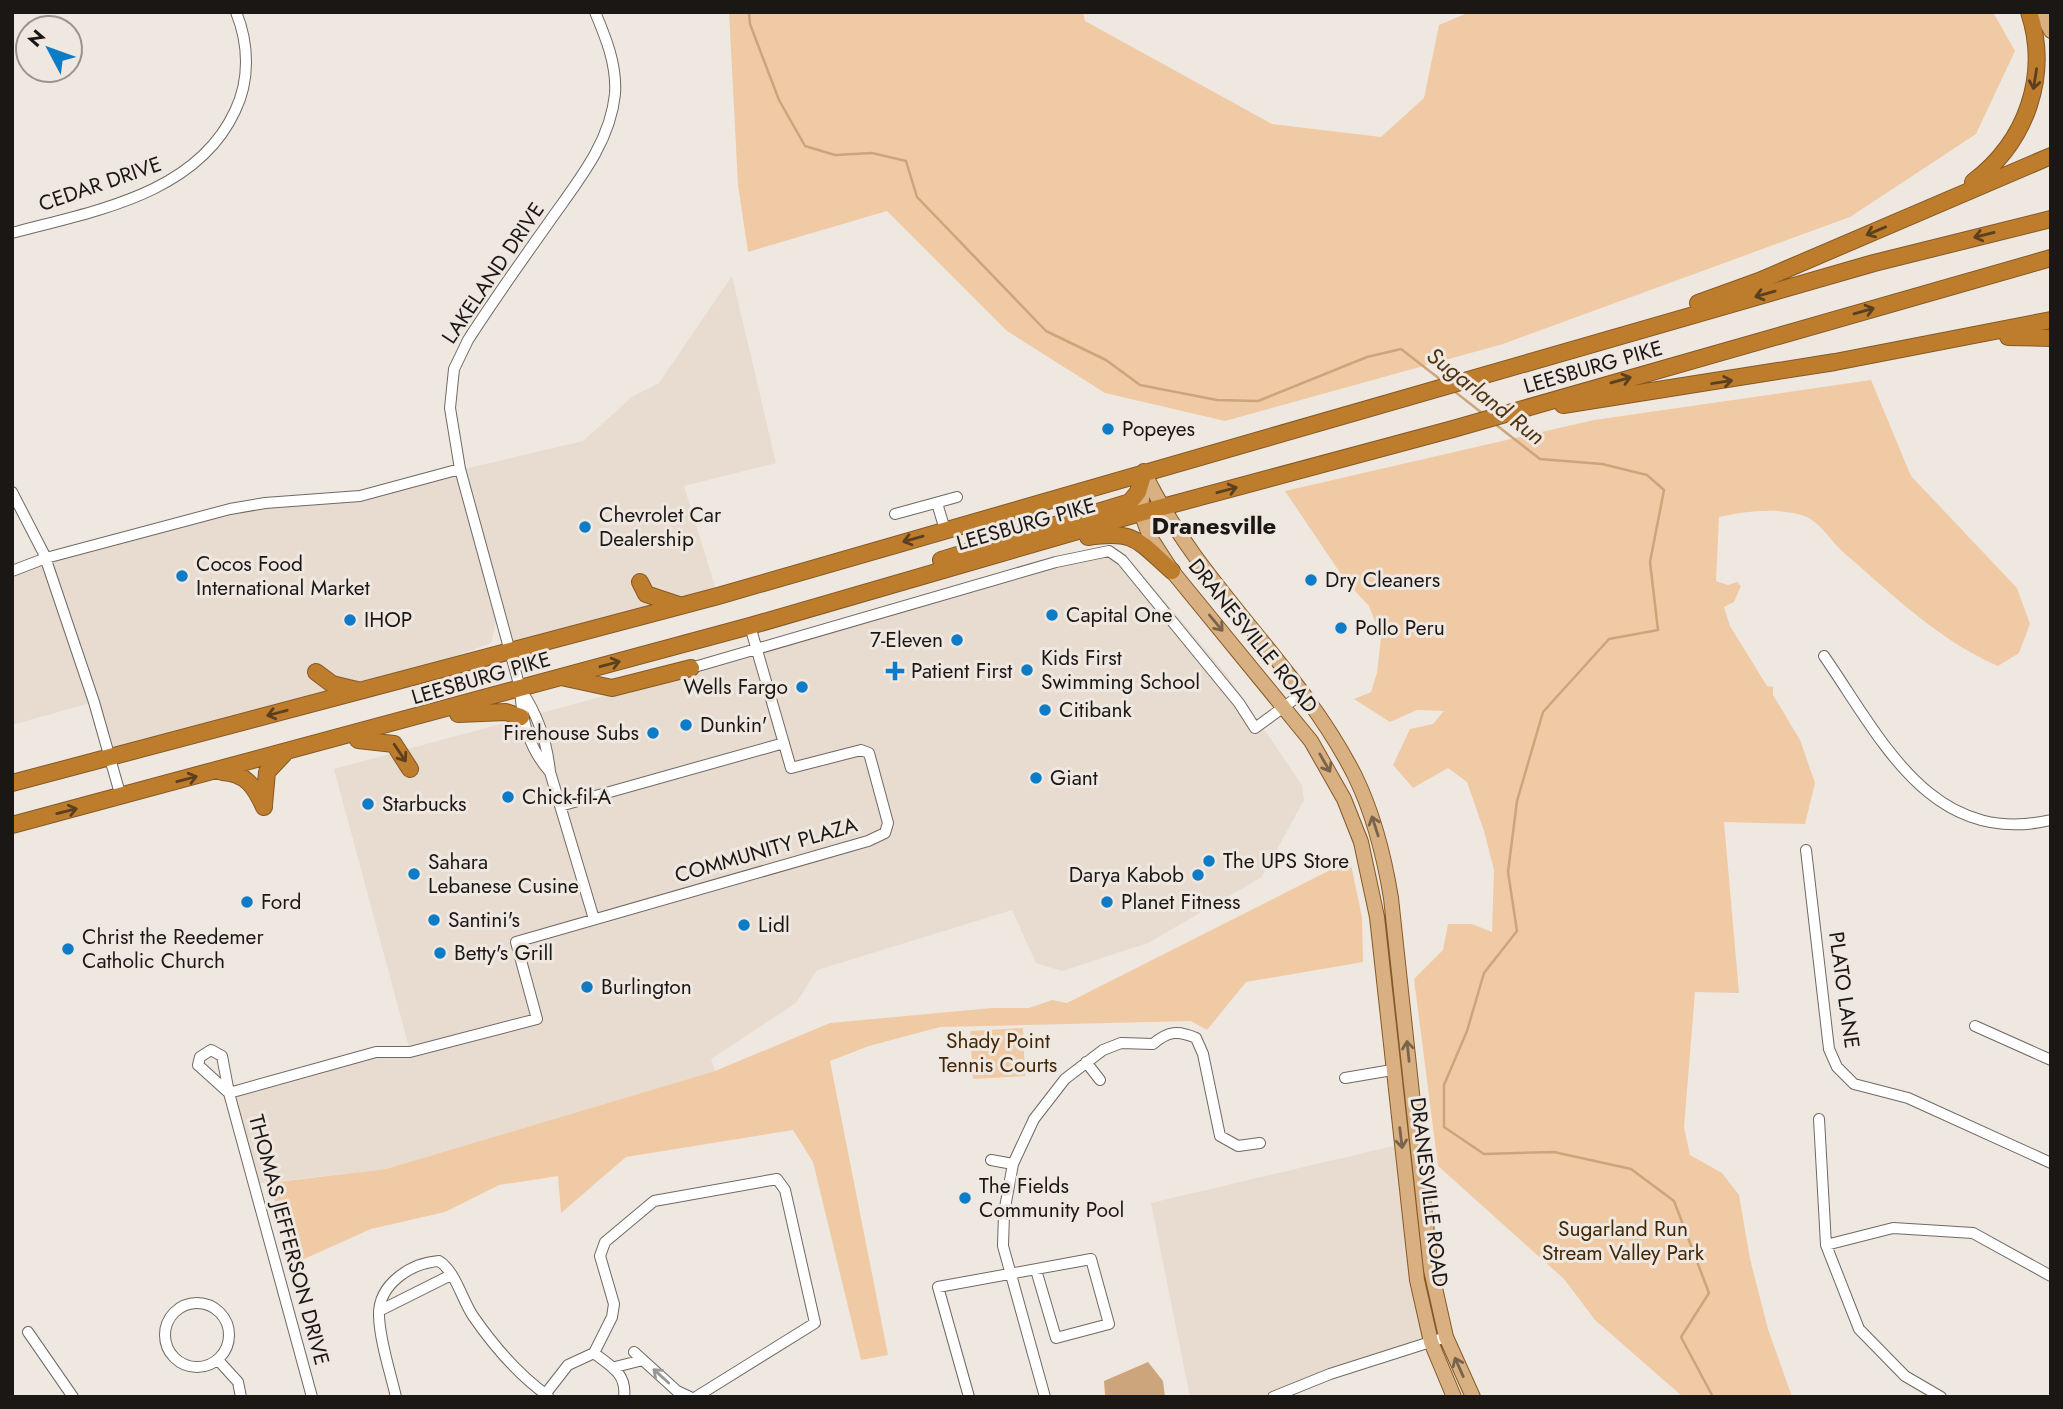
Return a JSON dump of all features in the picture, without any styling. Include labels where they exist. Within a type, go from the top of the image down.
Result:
[{"type":"highway","points":[[1938,204],[1985,172],[2007,149],[2023,122],[2030,106],[2037,65],[2029,12]]},
{"type":"highway","points":[[1526,363],[1759,281],[2051,156]]},
{"type":"highway","name":"LEESBURG PIKE","points":[[12,783],[111,759],[681,606],[1874,263],[2051,219]]},
{"type":"highway","name":"LEESBURG PIKE","points":[[12,825],[425,716],[750,626],[1141,513],[1452,429],[2051,258]]},
{"type":"highway","points":[[1509,413],[1752,377],[2051,320]]},
{"type":"highway","points":[[1919,347],[2020,335],[2051,338]]},
{"type":"highway","points":[[849,597],[914,569],[1130,502],[1138,492],[1144,472]]},
{"type":"highway","points":[[1033,544],[1124,534],[1138,540],[1172,570]]},
{"type":"highway","points":[[640,582],[646,594],[681,606]]},
{"type":"highway","points":[[561,677],[612,688],[691,668]]},
{"type":"highway","points":[[317,702],[319,688],[316,672],[332,684],[359,691]]},
{"type":"highway","points":[[425,716],[486,711],[522,717]]},
{"type":"highway","points":[[338,739],[390,742],[400,750],[410,769]]},
{"type":"highway","points":[[216,772],[244,778],[253,786],[264,807],[267,772],[285,753]]},
{"type":"main road","points":[[2041,12],[2051,31]]},
{"type":"main road","name":"DRANESVILLE ROAD","points":[[1144,472],[1161,508],[1178,534],[1303,693],[1356,778],[1381,845],[1399,964],[1431,1270],[1446,1337],[1473,1397]]},
{"type":"main road","name":"DRANESVILLE ROAD","points":[[1144,472],[1141,513],[1150,537],[1172,570],[1285,707],[1322,758],[1344,799],[1361,842],[1377,917],[1412,1252],[1431,1342],[1454,1397]]},
{"type":"street","name":"CEDAR DRIVE","points":[[12,233],[153,189],[180,176],[203,158],[230,121],[244,86],[246,50],[236,12]]},
{"type":"street","name":"LAKELAND DRIVE","points":[[520,688],[460,469],[449,400],[454,369],[475,329],[593,157],[610,121],[614,69],[595,12]]},
{"type":"street","points":[[12,571],[46,558],[230,509],[360,496],[460,469]]},
{"type":"street","points":[[12,492],[46,558],[121,797]]},
{"type":"street","points":[[895,514],[957,497]]},
{"type":"street","points":[[937,503],[945,530]]},
{"type":"street","points":[[691,668],[1014,574],[1095,552],[1109,551],[1122,560],[1239,702],[1255,728],[1303,693]]},
{"type":"street","points":[[1006,552],[1014,574]]},
{"type":"street","name":"COMMUNITY PLAZA","points":[[229,1094],[376,1052],[425,1049],[537,1019],[516,942],[868,841],[885,833],[888,823],[869,753],[861,750],[791,768],[750,626]]},
{"type":"street","points":[[1824,656],[1903,769],[1931,797],[1954,811],[1988,822],[2023,824],[2051,820]]},
{"type":"street","points":[[520,688],[522,717],[535,755],[550,772]]},
{"type":"street","points":[[520,688],[536,712],[548,753],[550,772],[594,919]]},
{"type":"street","points":[[560,806],[784,743]]},
{"type":"street","name":"PLATO LANE","points":[[1806,850],[1829,1049],[1837,1067],[1860,1087],[1908,1098],[2051,1163]]},
{"type":"street","points":[[1975,1026],[2051,1060]]},
{"type":"street","points":[[1043,1396],[1010,1275],[1003,1230],[1013,1164],[1025,1133],[1048,1099],[1086,1062],[1121,1043],[1153,1044],[1165,1033],[1182,1032],[1196,1038],[1203,1054],[1220,1136],[1238,1146],[1260,1143]]},
{"type":"street","points":[[1086,1062],[1100,1080]]},
{"type":"street","points":[[1345,1079],[1392,1070]]},
{"type":"street","name":"THOMAS JEFFERSON DRIVE","points":[[229,1094],[312,1397]]},
{"type":"street","points":[[1819,1119],[1826,1245],[1859,1329],[1905,1376],[1941,1397]]},
{"type":"street","points":[[991,1160],[1013,1164]]},
{"type":"street","points":[[396,1397],[379,1311],[397,1278],[408,1269],[439,1261],[451,1275],[479,1324],[545,1396],[568,1364],[594,1353],[615,1311],[600,1256],[605,1242],[654,1201],[776,1179],[785,1190],[815,1323],[696,1397]]},
{"type":"street","points":[[1826,1245],[1893,1228],[1973,1233],[2051,1276]]},
{"type":"street","points":[[970,1397],[938,1287],[1091,1259],[1108,1324],[1056,1338],[1037,1270]]},
{"type":"street","points":[[379,1311],[451,1275]]},
{"type":"street","points":[[194,1303],[207,1305],[224,1318],[229,1330],[229,1342],[218,1360],[203,1367],[188,1366],[176,1361],[165,1341],[168,1322],[175,1312],[194,1303]]},
{"type":"street","points":[[28,1332],[73,1397]]},
{"type":"street","points":[[1273,1397],[1330,1374],[1446,1337]]},
{"type":"street","points":[[634,1352],[677,1391],[690,1397]]},
{"type":"street","points":[[594,1353],[615,1367],[623,1378],[624,1397]]},
{"type":"street","points":[[218,1360],[239,1382],[241,1397]]},
{"type":"street","points":[[615,1367],[643,1360]]},
{"type":"shaded area","points":[[732,276],[776,463],[684,486],[718,596],[509,653],[498,613],[491,643],[360,691],[111,759],[94,702],[12,725],[12,571],[230,509],[333,500],[583,441],[632,397],[659,383]]},
{"type":"shaded area","points":[[1096,556],[1132,562],[1227,675],[1302,785],[1304,800],[1262,877],[1148,943],[1062,971],[1036,963],[1012,910],[817,970],[796,1003],[711,1059],[715,1071],[386,1169],[253,1184],[229,1094],[376,1052],[410,1051],[334,769],[626,690]]},
{"type":"shaded area","points":[[1402,1144],[1431,1342],[1273,1397],[1190,1397],[1151,1203]]},
{"type":"shaded area","points":[[1148,1362],[1163,1381],[1165,1397],[1105,1395],[1104,1381]]},
{"type":"green space","points":[[729,12],[1083,12],[1085,21],[1272,124],[1381,137],[1424,98],[1439,25],[1470,12],[1993,12],[2015,51],[1976,134],[1850,217],[1503,344],[1225,421],[1105,393],[1007,331],[887,211],[748,252],[738,185]]},
{"type":"green space","name":"Sugarland Run Stream Valley Park","points":[[1871,380],[1911,476],[2017,588],[2030,624],[2019,653],[1998,666],[1955,643],[1916,615],[1843,552],[1809,518],[1772,511],[1719,517],[1716,581],[1728,585],[1737,582],[1741,586],[1734,602],[1724,607],[1730,626],[1767,686],[1773,687],[1773,695],[1800,740],[1815,783],[1805,824],[1724,822],[1739,993],[1695,992],[1684,1127],[1690,1155],[1722,1173],[1739,1195],[1750,1259],[1768,1329],[1792,1397],[1683,1397],[1595,1320],[1564,1279],[1438,1166],[1414,979],[1443,950],[1448,924],[1472,924],[1492,932],[1494,870],[1467,782],[1448,768],[1413,788],[1393,765],[1410,729],[1433,724],[1444,711],[1417,710],[1390,722],[1354,699],[1371,692],[1377,673],[1381,637],[1369,606],[1345,580],[1285,491],[1594,420]]},
{"type":"green space","points":[[1350,860],[1362,917],[1363,962],[1246,982],[1207,1030],[1191,1021],[940,1027],[869,1046],[830,1061],[888,1355],[861,1360],[813,1162],[793,1130],[626,1157],[561,1213],[558,1176],[499,1185],[445,1212],[371,1229],[295,1263],[269,1183],[386,1169],[715,1071],[830,1023],[992,1008],[1029,1008],[1052,1000],[1067,1003]]},
{"type":"green space","name":"Shady Point Tennis Courts","points":[[1023,1028],[1025,1076],[973,1079],[970,1031]]},
{"type":"waterway","name":"Sugarland Run","points":[[749,12],[750,24],[779,100],[805,146],[835,155],[872,153],[906,161],[917,197],[1046,331],[1106,360],[1140,385],[1217,400],[1258,401],[1367,357],[1401,349],[1441,380]]},
{"type":"waterway","name":"Sugarland Run","points":[[1454,391],[1482,413]]},
{"type":"waterway","name":"Sugarland Run","points":[[1495,424],[1540,459],[1602,464],[1647,475],[1664,490],[1650,562],[1658,630],[1609,639],[1543,712],[1517,801],[1508,872],[1517,931],[1484,973],[1467,1031],[1444,1085],[1444,1127],[1484,1154],[1554,1152],[1631,1169],[1674,1201],[1709,1293],[1681,1337],[1713,1397]]},
{"type":"place","name":"Popeyes","points":[[1108,429]]},
{"type":"place","name":"Chevrolet Car Dealership","points":[[585,527]]},
{"type":"place","name":"Cocos Food International Market","points":[[182,576]]},
{"type":"place","name":"Dry Cleaners","points":[[1311,580]]},
{"type":"place","name":"Capital One","points":[[1052,615]]},
{"type":"place","name":"IHOP","points":[[350,620]]},
{"type":"place","name":"Pollo Peru","points":[[1341,628]]},
{"type":"place","name":"7-Eleven","points":[[957,640]]},
{"type":"place","name":"Kids First Swimming School","points":[[1027,670]]},
{"type":"place","name":"Patient First","points":[[895,671]]},
{"type":"place","name":"Wells Fargo","points":[[802,687]]},
{"type":"place","name":"Citibank","points":[[1045,710]]},
{"type":"place","name":"Dunkin'","points":[[686,725]]},
{"type":"place","name":"Firehouse Subs","points":[[653,733]]},
{"type":"place","name":"Giant","points":[[1036,778]]},
{"type":"place","name":"Chick-fil-A","points":[[508,797]]},
{"type":"place","name":"Starbucks","points":[[368,804]]},
{"type":"place","name":"The UPS Store","points":[[1209,861]]},
{"type":"place","name":"Sahara Lebanese Cusine","points":[[414,874]]},
{"type":"place","name":"Darya Kabob","points":[[1198,875]]},
{"type":"place","name":"Ford","points":[[247,902]]},
{"type":"place","name":"Planet Fitness","points":[[1107,902]]},
{"type":"place","name":"Santini's","points":[[434,920]]},
{"type":"place","name":"Lidl","points":[[744,925]]},
{"type":"place","name":"Christ the Reedemer Catholic Church","points":[[68,949]]},
{"type":"place","name":"Betty's Grill","points":[[440,953]]},
{"type":"place","name":"Burlington","points":[[587,987]]},
{"type":"place","name":"The Fields Community Pool","points":[[965,1198]]},
{"type":"district","name":"Dranesville","points":[[1214,525]]}]
